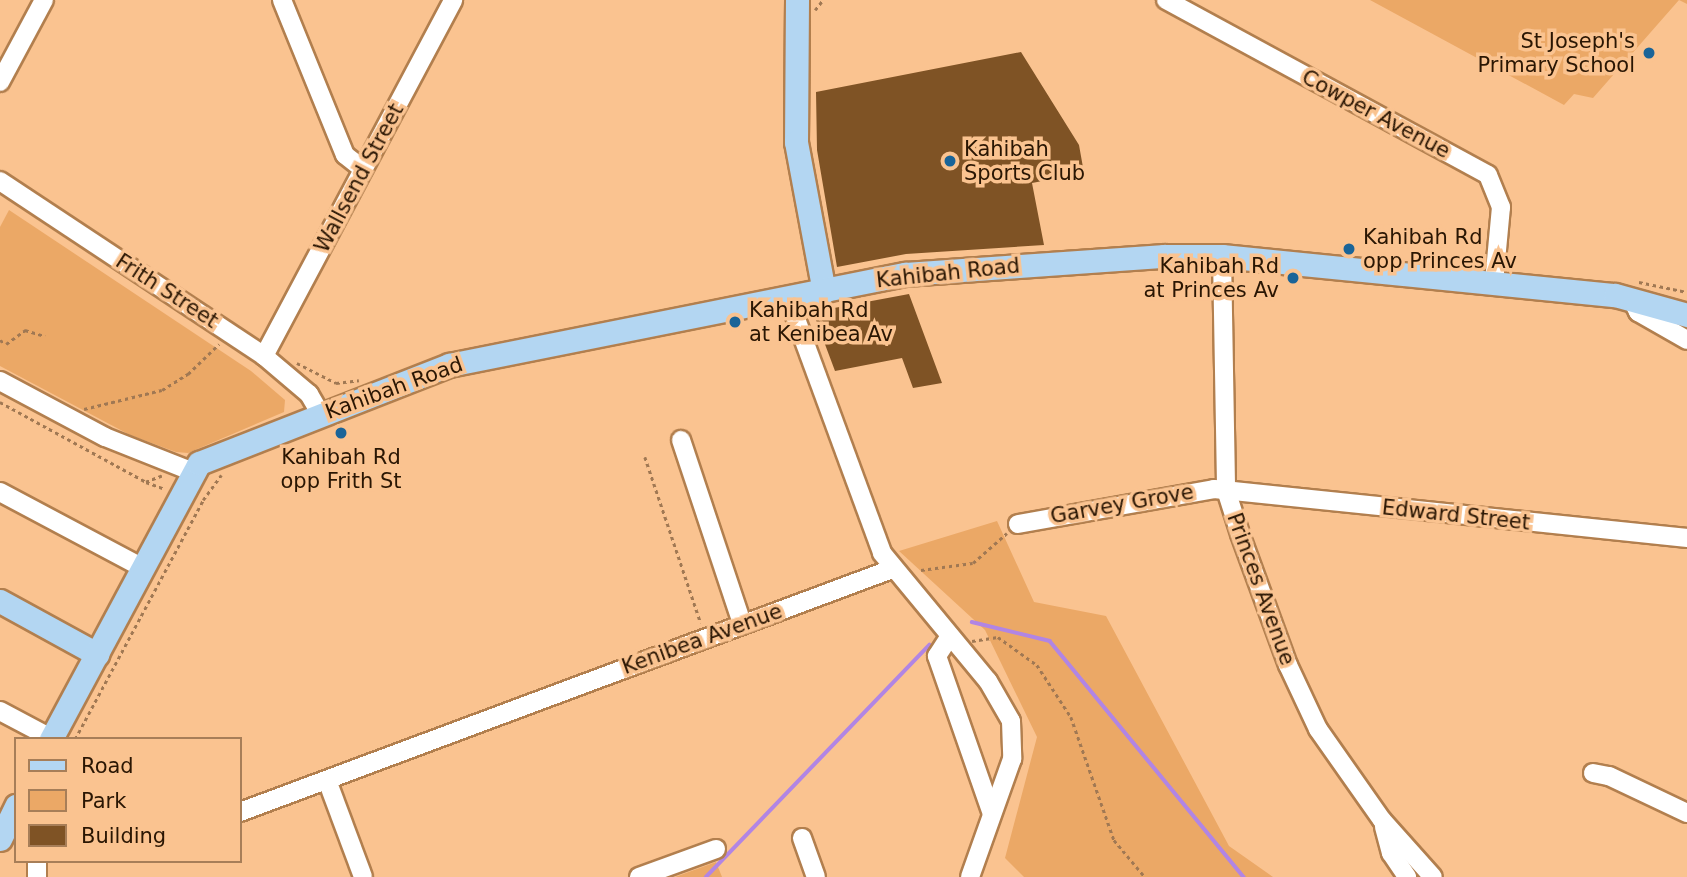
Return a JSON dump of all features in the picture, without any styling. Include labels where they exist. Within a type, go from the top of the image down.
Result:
[{"type":"main road","points":[[797,0],[796,142],[824,290]]},
{"type":"main road","name":"Kahibah Road","points":[[191,471],[207,459],[468,360],[905,274],[1104,259],[1222,257],[1494,282],[1631,298],[1687,315]]},
{"type":"main road","points":[[52,737],[143,568],[191,471]]},
{"type":"main road","points":[[0,601],[97,654]]},
{"type":"street","points":[[0,82],[44,0]]},
{"type":"street","points":[[282,0],[345,155],[363,169]]},
{"type":"street","name":"Wallsend Street","points":[[264,356],[453,0]]},
{"type":"street","name":"Cowper Avenue","points":[[1166,0],[1488,176],[1501,207],[1494,282]]},
{"type":"street","name":"Frith Street","points":[[0,181],[264,356],[309,394],[321,415]]},
{"type":"street","name":"Princes Avenue","points":[[1222,257],[1226,490],[1301,697],[1318,729],[1382,820],[1433,877]]},
{"type":"street","points":[[788,297],[877,539],[892,569],[988,681],[1012,722],[1012,759],[970,877]]},
{"type":"street","points":[[1631,298],[1638,313],[1687,340]]},
{"type":"street","points":[[0,381],[105,437],[191,471]]},
{"type":"street","points":[[681,440],[742,623]]},
{"type":"street","name":"Garvey Grove","points":[[1018,524],[1109,505],[1226,490]]},
{"type":"street","name":"Edward Street","points":[[1226,490],[1687,538]]},
{"type":"street","points":[[0,492],[143,568]]},
{"type":"street","name":"Kenibea Avenue","points":[[242,811],[706,636],[892,569]]},
{"type":"street","points":[[954,640],[937,656],[992,814]]},
{"type":"street","points":[[0,711],[47,737]]},
{"type":"street","points":[[1593,773],[1609,776],[1687,813]]},
{"type":"street","points":[[327,780],[363,877]]},
{"type":"street","points":[[1382,820],[1391,853],[1407,877]]},
{"type":"street","points":[[802,838],[816,877]]},
{"type":"street","points":[[639,877],[716,849]]},
{"type":"path","points":[[811,18],[822,1]]},
{"type":"path","points":[[0,340],[6,344],[25,330],[45,336]]},
{"type":"path","points":[[84,409],[162,390],[203,361],[228,332]]},
{"type":"path","points":[[0,402],[146,482],[168,488]]},
{"type":"path","points":[[73,403],[95,415]]},
{"type":"path","points":[[645,457],[706,636]]},
{"type":"path","points":[[76,737],[222,470]]},
{"type":"path","points":[[146,482],[162,476]]},
{"type":"path","points":[[921,570],[973,563],[1018,524]]},
{"type":"path","points":[[954,640],[998,636],[1037,665],[1071,718],[1114,840],[1145,877]]},
{"type":"green space","points":[[1370,0],[1679,0],[1593,98],[1574,94],[1564,105]]},
{"type":"green space","points":[[9,210],[251,371],[285,400],[284,412],[188,453],[176,452],[130,435],[0,366],[0,227]]},
{"type":"green space","points":[[997,521],[1034,602],[1106,616],[1229,846],[1273,877],[1024,877],[1005,858],[1037,737],[985,630],[899,551]]},
{"type":"green space","points":[[716,862],[722,877],[675,877]]},
{"type":"building","name":"Kahibah Sports Club","points":[[1021,52],[1079,145],[1084,173],[1032,183],[1044,245],[906,254],[837,267],[817,150],[816,92]]},
{"type":"building","points":[[909,294],[942,383],[913,388],[902,358],[835,371],[814,315],[818,311]]},
{"type":"waterway","points":[[972,622],[1050,641],[1244,877]]},
{"type":"waterway","points":[[706,877],[929,645]]},
{"type":"place","name":"St Joseph's Primary School","points":[[1649,53]]},
{"type":"place","name":"Kahibah Sports Club","points":[[950,161]]},
{"type":"place","name":"Kahibah Rd opp Princes Av","points":[[1349,249]]},
{"type":"place","name":"Kahibah Rd at Princes Av","points":[[1293,278]]},
{"type":"place","name":"Kahibah Rd at Kenibea Av","points":[[735,322]]},
{"type":"place","name":"Kahibah Rd opp Frith St","points":[[341,433]]}]
